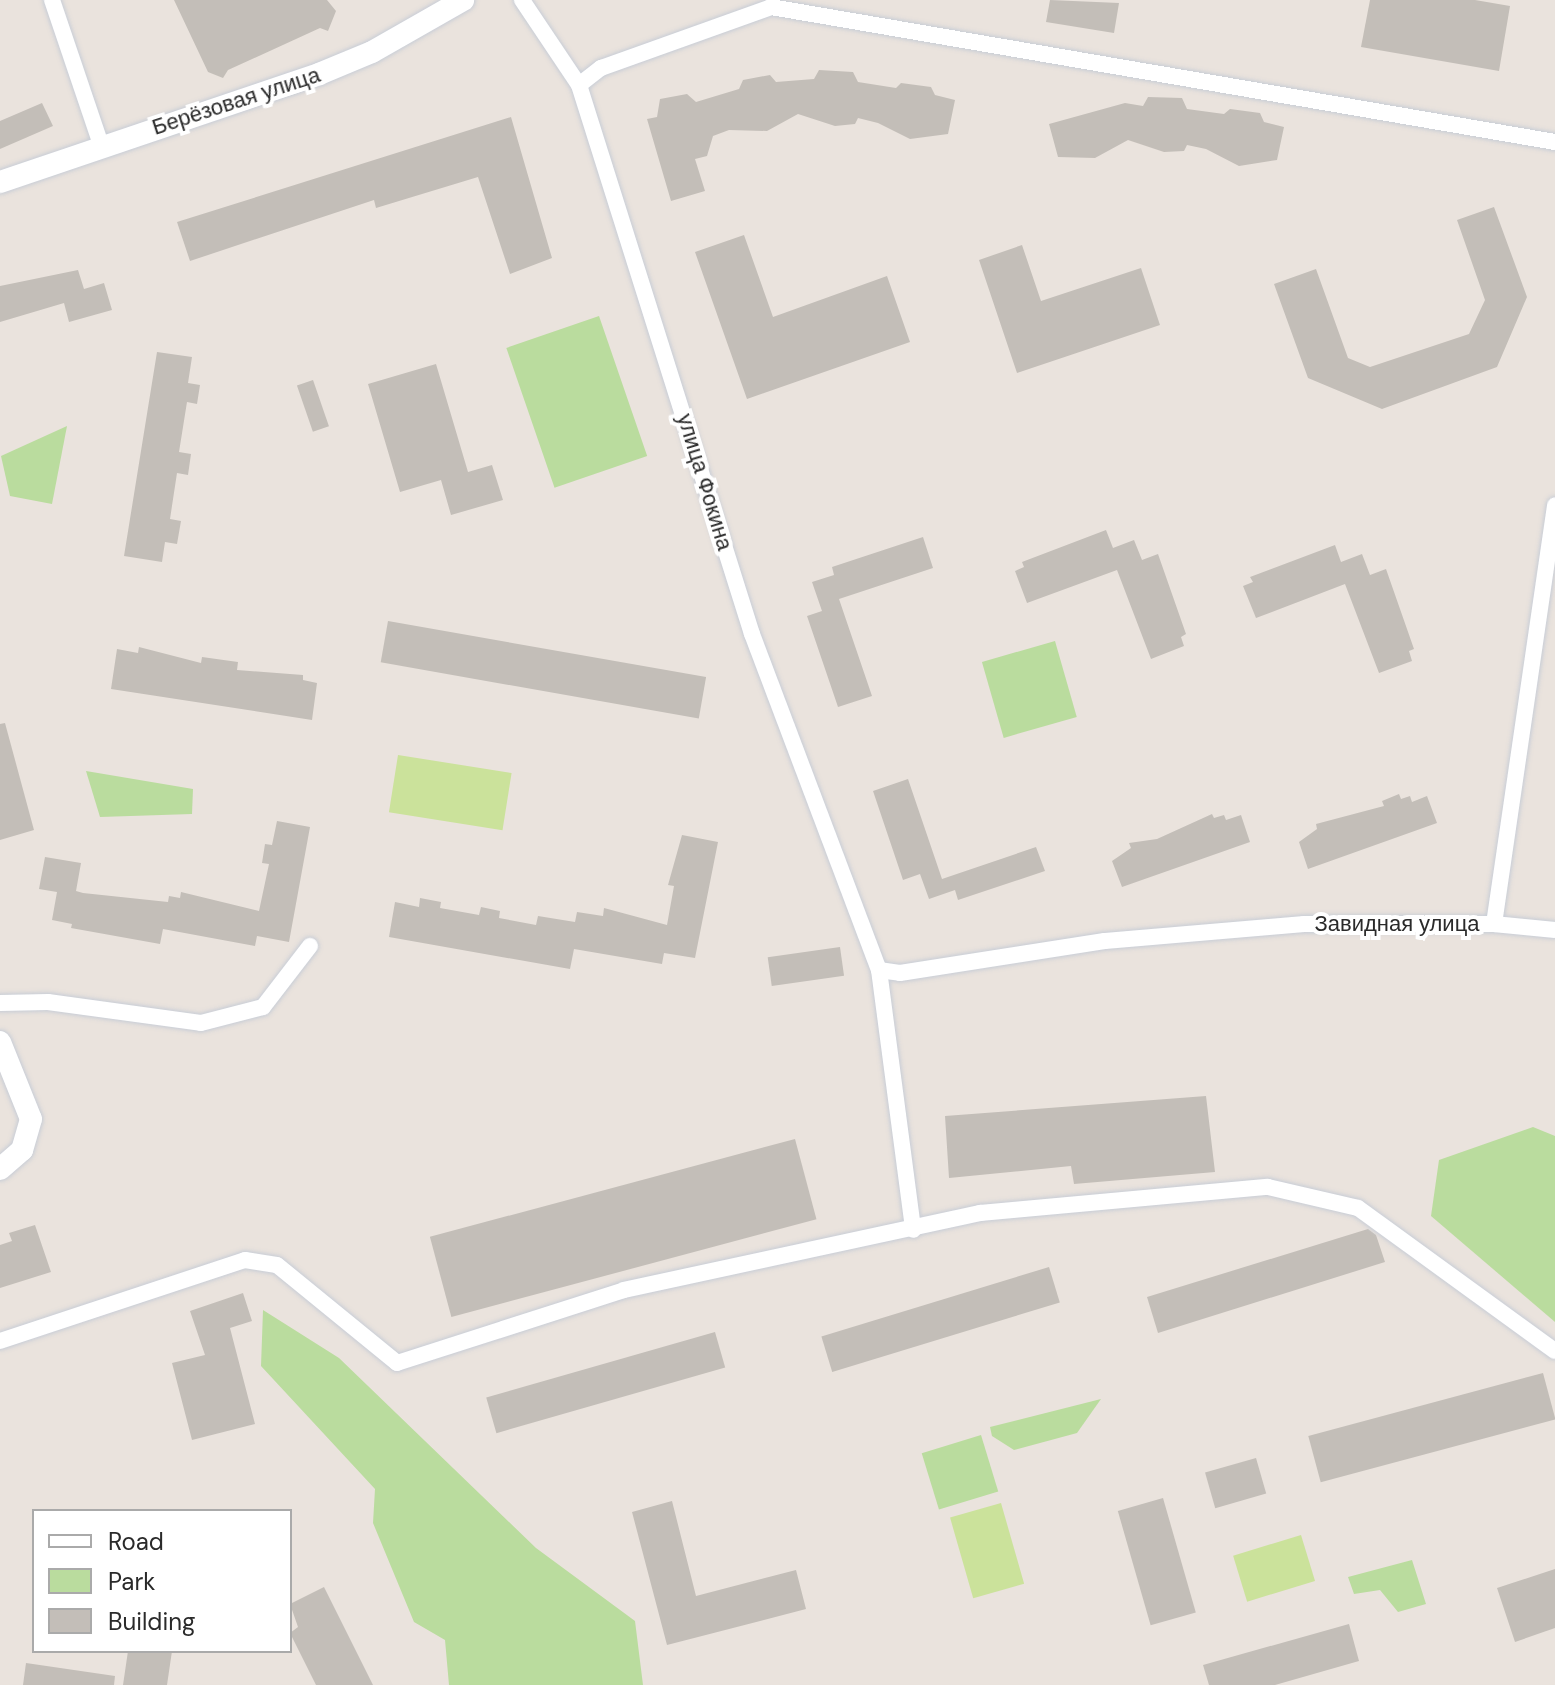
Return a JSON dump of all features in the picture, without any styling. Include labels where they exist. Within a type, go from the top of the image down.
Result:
[{"type":"street","points":[[52,0],[101,145]]},
{"type":"street","name":"Берёзовая улица","points":[[0,182],[101,145],[319,74],[372,52],[463,0]]},
{"type":"street","name":"улица Фокина","points":[[522,0],[579,85],[752,634],[879,970],[913,1230]]},
{"type":"street","points":[[579,85],[601,68],[771,7],[1555,142]]},
{"type":"street","name":"Завидная улица","points":[[879,970],[900,973],[1105,941],[1304,924],[1494,924],[1555,505]]},
{"type":"street","points":[[1494,924],[1555,930]]},
{"type":"street","points":[[0,1003],[48,1002],[201,1023],[263,1007],[310,946]]},
{"type":"street","points":[[0,1042],[28,1103],[29,1135],[22,1150],[0,1169]]},
{"type":"street","points":[[0,1072],[20,1089]]},
{"type":"street","points":[[0,1341],[245,1260],[277,1265],[397,1363],[624,1290],[913,1230],[980,1213],[1268,1187],[1358,1208],[1555,1351]]},
{"type":"street","points":[[0,1332],[22,1332]]},
{"type":"green space","points":[[599,316],[647,456],[555,488],[506,348]]},
{"type":"green space","points":[[67,426],[52,504],[10,496],[1,456]]},
{"type":"green space","points":[[1055,641],[1077,717],[1004,738],[982,662]]},
{"type":"green space","points":[[398,755],[512,773],[503,830],[389,812]]},
{"type":"green space","points":[[86,771],[193,789],[192,814],[100,817]]},
{"type":"green space","points":[[1533,1127],[1555,1136],[1555,1322],[1431,1216],[1439,1160]]},
{"type":"green space","points":[[263,1310],[339,1358],[536,1548],[635,1621],[643,1685],[449,1685],[445,1640],[414,1622],[373,1523],[375,1489],[261,1366]]},
{"type":"green space","points":[[1101,1399],[1077,1433],[1014,1450],[992,1436],[990,1427]]},
{"type":"green space","points":[[981,1435],[998,1491],[939,1510],[922,1453]]},
{"type":"green space","points":[[1001,1503],[1024,1584],[973,1598],[950,1518]]},
{"type":"green space","points":[[1301,1535],[1315,1581],[1247,1602],[1233,1556]]},
{"type":"green space","points":[[1412,1560],[1426,1604],[1398,1612],[1380,1590],[1354,1594],[1348,1577]]},
{"type":"building","points":[[174,0],[327,0],[336,11],[328,31],[320,28],[228,70],[223,78],[208,72]]},
{"type":"building","points":[[1050,0],[1119,3],[1114,33],[1046,22]]},
{"type":"building","points":[[1370,0],[1475,0],[1510,6],[1499,71],[1361,47]]},
{"type":"building","points":[[819,70],[853,72],[858,82],[896,88],[901,83],[931,87],[935,95],[955,100],[948,134],[910,139],[878,123],[858,118],[855,124],[835,126],[798,114],[767,131],[729,130],[713,136],[707,156],[695,159],[705,191],[671,201],[647,119],[657,117],[660,99],[687,94],[696,102],[739,89],[743,80],[770,75],[776,82],[814,79]]},
{"type":"building","points":[[1148,97],[1182,98],[1187,109],[1224,114],[1230,109],[1260,113],[1264,122],[1284,127],[1277,160],[1239,166],[1206,149],[1187,145],[1184,151],[1164,152],[1128,140],[1095,158],[1058,157],[1049,124],[1125,103],[1143,106]]},
{"type":"building","points":[[42,103],[53,126],[0,149],[0,121]]},
{"type":"building","points":[[511,117],[552,258],[510,274],[478,177],[376,208],[374,200],[190,261],[177,222]]},
{"type":"building","points":[[1494,207],[1527,297],[1497,367],[1382,409],[1308,378],[1274,284],[1316,269],[1348,358],[1370,367],[1469,334],[1485,300],[1457,220]]},
{"type":"building","points":[[744,235],[773,317],[887,276],[910,342],[747,399],[695,252]]},
{"type":"building","points":[[1022,245],[1041,301],[1141,268],[1160,325],[1017,373],[979,260]]},
{"type":"building","points":[[78,270],[84,289],[104,283],[112,310],[69,322],[64,303],[0,322],[0,286]]},
{"type":"building","points":[[157,352],[192,357],[188,383],[200,385],[197,404],[187,402],[179,452],[191,454],[188,475],[177,473],[170,519],[181,521],[177,544],[165,542],[162,562],[124,556]]},
{"type":"building","points":[[436,364],[468,472],[492,465],[503,500],[451,515],[441,480],[400,492],[368,384]]},
{"type":"building","points":[[313,380],[329,426],[313,432],[297,386]]},
{"type":"building","points":[[1106,530],[1113,548],[1134,540],[1142,560],[1158,554],[1186,634],[1181,637],[1184,646],[1151,659],[1117,570],[1027,603],[1015,571],[1024,567],[1022,562]]},
{"type":"building","points":[[923,537],[933,568],[839,599],[872,696],[838,707],[807,616],[822,611],[812,582],[834,575],[832,567]]},
{"type":"building","points":[[1335,545],[1341,562],[1362,554],[1370,575],[1386,569],[1414,649],[1409,651],[1412,661],[1379,673],[1345,584],[1256,618],[1243,586],[1253,582],[1250,577]]},
{"type":"building","points":[[388,621],[706,677],[699,718],[381,662]]},
{"type":"building","points":[[139,647],[201,663],[202,657],[238,662],[237,670],[303,675],[303,680],[317,683],[312,720],[111,689],[117,649],[138,653]]},
{"type":"building","points":[[5,723],[34,830],[0,840],[0,724]]},
{"type":"building","points":[[908,779],[942,879],[1036,847],[1045,871],[958,900],[955,890],[929,899],[920,874],[903,880],[873,791]]},
{"type":"building","points":[[1399,794],[1401,799],[1410,796],[1412,802],[1427,796],[1437,823],[1308,869],[1299,842],[1317,829],[1316,824],[1384,806],[1382,801]]},
{"type":"building","points":[[1212,814],[1214,818],[1224,815],[1226,820],[1241,815],[1250,842],[1122,887],[1112,861],[1131,848],[1129,843],[1157,839]]},
{"type":"building","points":[[277,821],[310,827],[289,942],[257,936],[255,946],[163,929],[160,944],[71,928],[72,924],[52,920],[57,892],[39,889],[45,857],[81,863],[76,891],[83,893],[168,902],[169,896],[180,898],[181,892],[259,911],[269,864],[262,863],[265,844],[272,845]]},
{"type":"building","points":[[682,835],[718,842],[695,958],[664,953],[662,964],[574,949],[570,969],[389,937],[395,902],[419,907],[420,898],[441,902],[440,908],[479,915],[481,907],[500,911],[499,918],[536,925],[538,916],[575,922],[577,912],[603,916],[604,908],[667,925],[674,886],[668,885]]},
{"type":"building","points":[[840,947],[844,976],[772,986],[768,957]]},
{"type":"building","points":[[1206,1096],[1215,1172],[1074,1184],[1071,1166],[949,1178],[945,1116]]},
{"type":"building","points":[[795,1139],[816,1219],[451,1317],[430,1237]]},
{"type":"building","points":[[35,1225],[51,1272],[0,1288],[0,1245],[12,1241],[9,1233]]},
{"type":"building","points":[[1368,1229],[1376,1235],[1385,1262],[1158,1333],[1147,1297]]},
{"type":"building","points":[[1049,1267],[1060,1302],[832,1372],[821,1337]]},
{"type":"building","points":[[243,1293],[252,1321],[230,1328],[255,1424],[192,1440],[172,1363],[205,1355],[190,1311]]},
{"type":"building","points":[[715,1332],[725,1368],[496,1433],[486,1398]]},
{"type":"building","points":[[1543,1373],[1555,1419],[1321,1482],[1308,1436]]},
{"type":"building","points":[[1256,1458],[1266,1494],[1215,1508],[1205,1473]]},
{"type":"building","points":[[1163,1498],[1196,1612],[1151,1625],[1118,1511]]},
{"type":"building","points":[[672,1501],[696,1596],[796,1570],[806,1609],[667,1645],[632,1512]]},
{"type":"building","points":[[1555,1569],[1555,1628],[1515,1642],[1497,1588]]},
{"type":"building","points":[[324,1587],[373,1685],[316,1685],[292,1637],[292,1632],[298,1627],[292,1603]]},
{"type":"building","points":[[1349,1624],[1359,1661],[1275,1685],[1209,1685],[1203,1665]]},
{"type":"building","points":[[128,1653],[172,1653],[167,1685],[123,1685]]},
{"type":"building","points":[[26,1663],[115,1676],[114,1685],[23,1685]]}]
